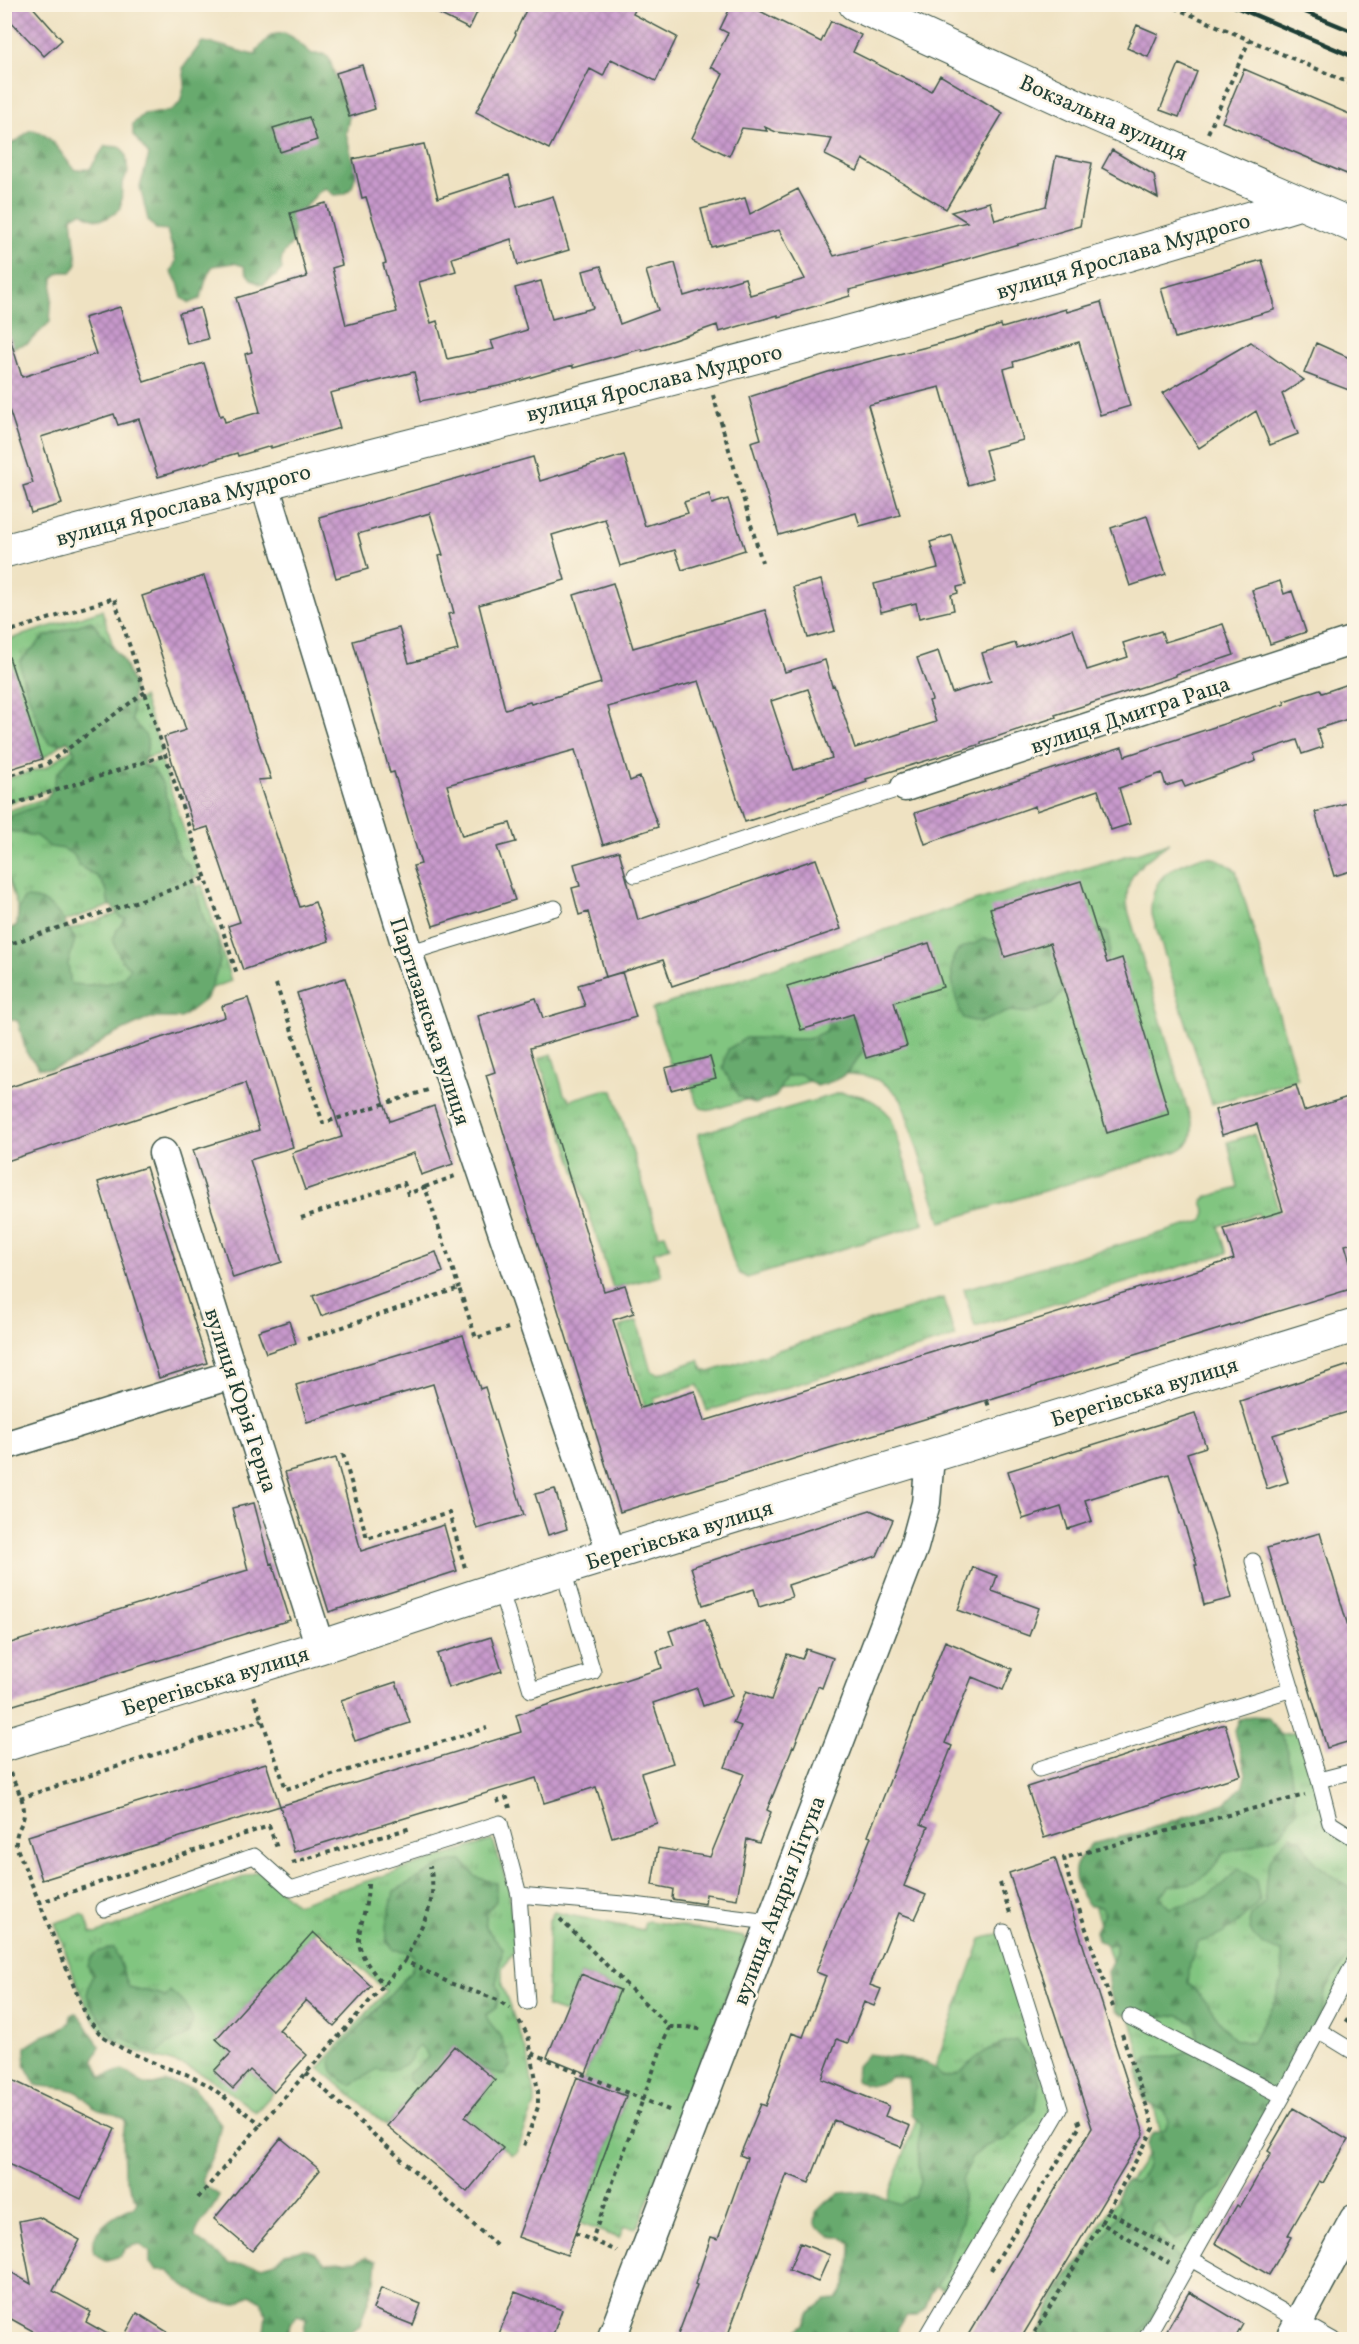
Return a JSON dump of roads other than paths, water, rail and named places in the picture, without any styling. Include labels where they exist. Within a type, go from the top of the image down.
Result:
[{"type":"street","name":"Вокзальна вулиця","points":[[855,4],[1090,112],[1354,226]]},
{"type":"street","name":"вулиця Ярослава Мудрого","points":[[4,551],[264,482],[729,364],[1072,272],[1300,203]]},
{"type":"street","name":"Партизанська вулиця","points":[[264,482],[408,953],[612,1555]]},
{"type":"street","name":"вулиця Дмитра Раца","points":[[905,787],[1354,640]]},
{"type":"street","name":"вулиця Юрія Герца","points":[[163,1154],[320,1647]]},
{"type":"street","name":"Берегівська вулиця","points":[[6,1754],[500,1588],[1354,1326]]},
{"type":"street","points":[[4,1446],[234,1374]]},
{"type":"street","name":"вулиця Андрія Літуна","points":[[611,2340],[914,1546],[926,1503],[930,1457]]},
{"type":"street","points":[[1294,2330],[1354,2219]]},
{"type":"lane","points":[[635,875],[905,787]]},
{"type":"lane","points":[[408,953],[555,908]]},
{"type":"lane","points":[[1253,1561],[1330,1823],[1354,1838]]},
{"type":"lane","points":[[500,1588],[531,1690],[593,1672],[563,1569]]},
{"type":"lane","points":[[1040,1770],[1292,1689]]},
{"type":"lane","points":[[1320,1785],[1354,1771]]},
{"type":"lane","points":[[104,1909],[254,1856],[291,1889],[500,1823],[519,1895],[526,2002]]},
{"type":"lane","points":[[519,1895],[634,1905],[769,1922]]},
{"type":"lane","points":[[924,2340],[1060,2109],[1004,1932]]},
{"type":"lane","points":[[1145,2340],[1283,2096],[1354,1963]]},
{"type":"lane","points":[[1122,2020],[1283,2096]]},
{"type":"lane","points":[[1317,2030],[1354,2052]]},
{"type":"lane","points":[[1191,2259],[1294,2330],[1333,2340]]},
{"type":"railway","points":[[1229,4],[1354,57]]},
{"type":"railway","points":[[1286,4],[1354,32]]}]
